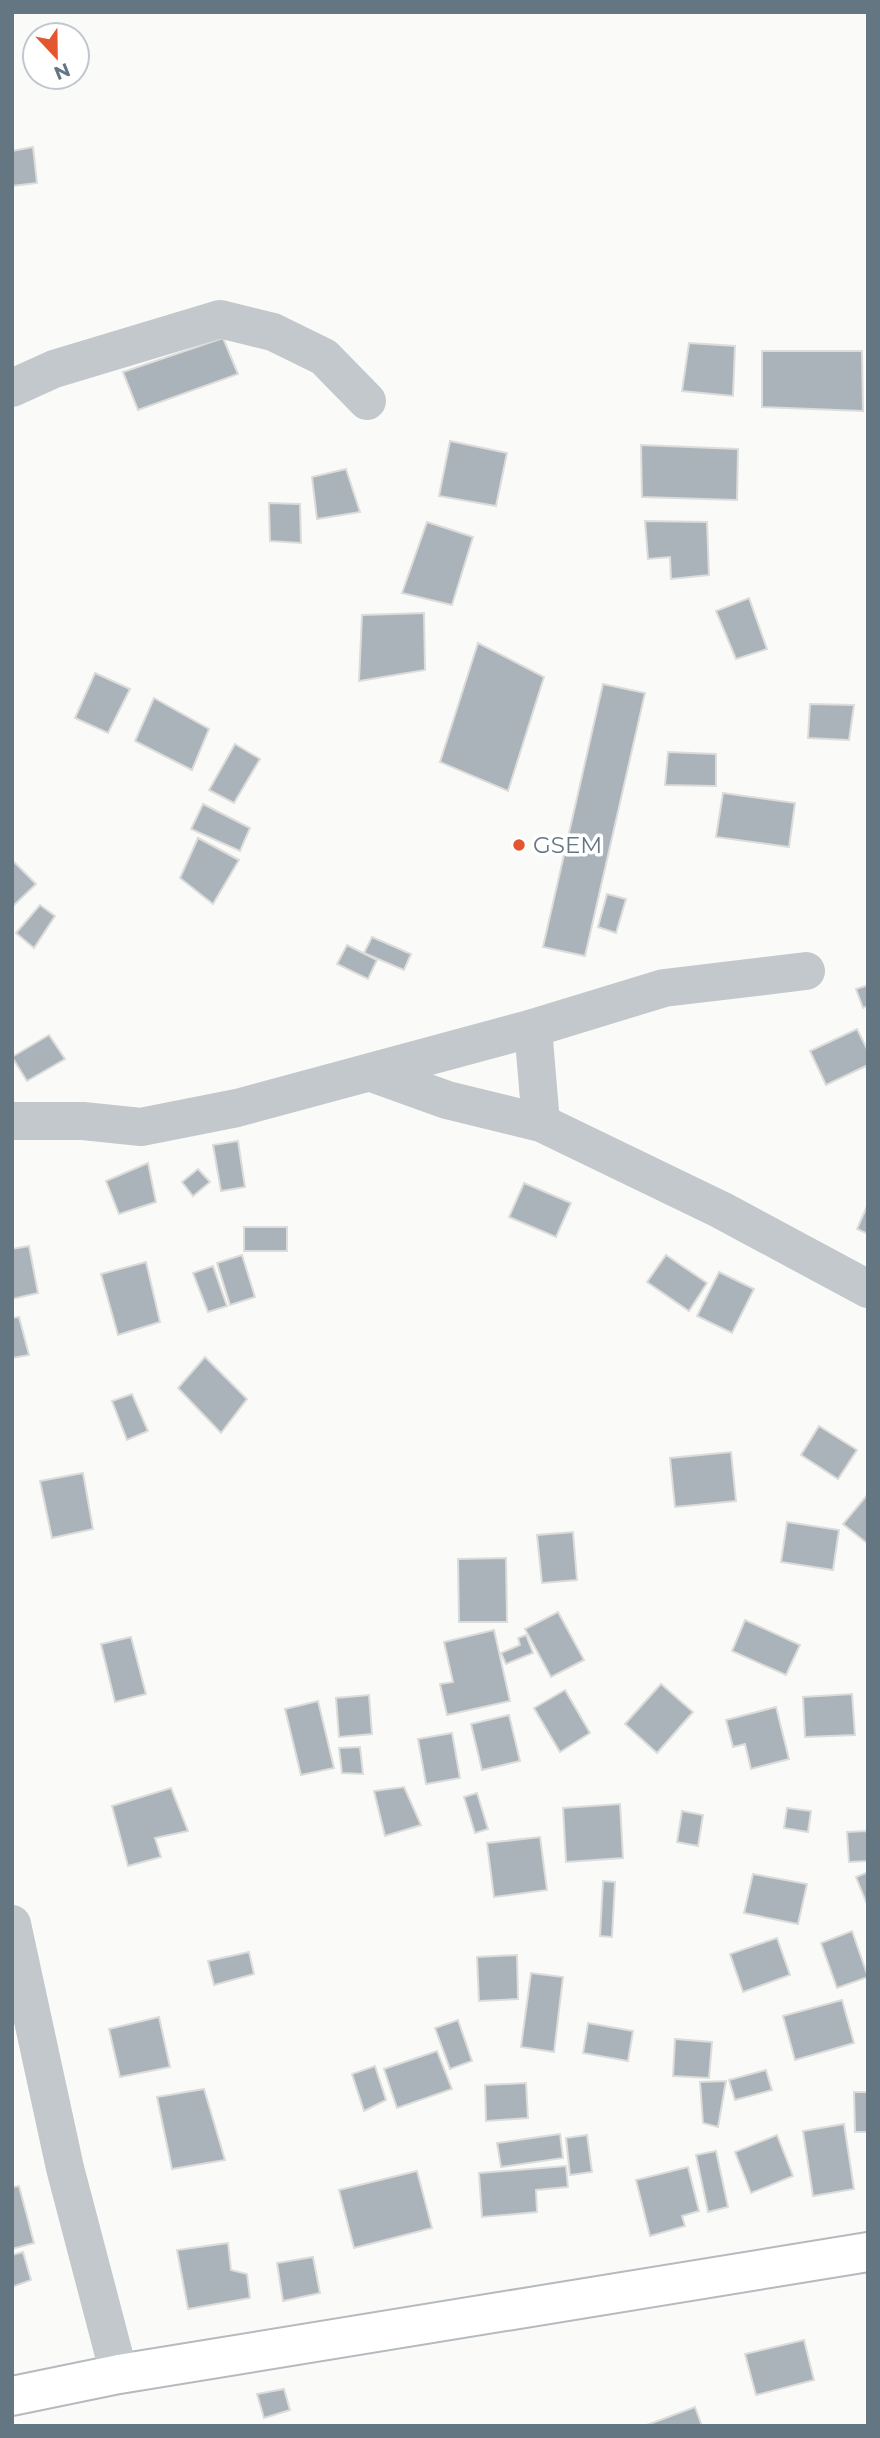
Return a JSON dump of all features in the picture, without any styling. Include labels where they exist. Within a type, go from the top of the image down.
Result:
[{"type":"main road","points":[[12,2396],[120,2374],[868,2252]]},
{"type":"street","points":[[12,388],[54,369],[220,318],[273,332],[324,357],[367,401]]},
{"type":"street","points":[[12,1121],[83,1121],[141,1127],[237,1108],[372,1073],[664,988],[806,971]]},
{"type":"street","points":[[533,1028],[541,1123]]},
{"type":"street","points":[[372,1073],[447,1100],[541,1123],[721,1210],[868,1289]]},
{"type":"street","points":[[12,1924],[65,2168],[120,2374]]},
{"type":"building","points":[[33,147],[37,183],[12,186],[12,151]]},
{"type":"building","points":[[223,338],[238,374],[138,410],[123,372]]},
{"type":"building","points":[[689,343],[735,346],[733,396],[682,391]]},
{"type":"building","points":[[762,351],[862,351],[863,411],[762,407]]},
{"type":"building","points":[[450,441],[507,453],[496,506],[439,496]]},
{"type":"building","points":[[641,445],[738,449],[737,500],[642,497]]},
{"type":"building","points":[[346,469],[360,512],[317,519],[312,477]]},
{"type":"building","points":[[269,503],[300,504],[301,543],[270,541]]},
{"type":"building","points":[[645,521],[707,522],[709,575],[671,579],[670,557],[648,559]]},
{"type":"building","points":[[427,522],[473,537],[452,605],[402,593]]},
{"type":"building","points":[[749,598],[767,649],[736,659],[716,611]]},
{"type":"building","points":[[424,613],[425,670],[359,681],[362,615]]},
{"type":"building","points":[[478,643],[544,677],[508,791],[440,762]]},
{"type":"building","points":[[95,673],[130,689],[108,733],[75,718]]},
{"type":"building","points":[[603,684],[645,693],[585,956],[543,947]]},
{"type":"building","points":[[154,698],[209,729],[192,770],[135,741]]},
{"type":"building","points":[[810,704],[854,705],[849,740],[808,738]]},
{"type":"building","points":[[235,744],[260,759],[234,803],[209,790]]},
{"type":"building","points":[[668,752],[716,754],[716,786],[665,785]]},
{"type":"building","points":[[723,793],[795,803],[789,847],[716,837]]},
{"type":"building","points":[[203,804],[250,828],[240,851],[191,829]]},
{"type":"building","points":[[198,838],[239,860],[213,904],[180,878]]},
{"type":"building","points":[[12,860],[36,884],[12,907]]},
{"type":"building","points":[[607,894],[626,899],[616,933],[598,927]]},
{"type":"building","points":[[40,905],[55,916],[34,948],[16,933]]},
{"type":"building","points":[[372,937],[411,954],[404,970],[364,953]]},
{"type":"building","points":[[347,945],[377,960],[368,979],[337,964]]},
{"type":"building","points":[[868,985],[868,1006],[863,1008],[856,989]]},
{"type":"building","points":[[857,1029],[868,1051],[868,1065],[826,1085],[810,1051]]},
{"type":"building","points":[[49,1035],[65,1059],[27,1081],[12,1057]]},
{"type":"building","points":[[238,1141],[245,1187],[221,1191],[213,1145]]},
{"type":"building","points":[[148,1163],[156,1202],[119,1214],[106,1181]]},
{"type":"building","points":[[198,1169],[210,1182],[193,1196],[182,1182]]},
{"type":"building","points":[[524,1183],[571,1203],[556,1237],[509,1217]]},
{"type":"building","points":[[868,1204],[868,1234],[857,1229]]},
{"type":"building","points":[[244,1227],[287,1227],[287,1251],[244,1251]]},
{"type":"building","points":[[29,1246],[38,1293],[12,1299],[12,1249]]},
{"type":"building","points":[[242,1255],[255,1297],[230,1305],[217,1263]]},
{"type":"building","points":[[666,1255],[707,1283],[689,1311],[647,1282]]},
{"type":"building","points":[[146,1262],[160,1322],[118,1335],[101,1274]]},
{"type":"building","points":[[213,1266],[227,1306],[208,1312],[193,1273]]},
{"type":"building","points":[[719,1272],[754,1289],[732,1333],[697,1316]]},
{"type":"building","points":[[19,1317],[29,1355],[12,1358],[12,1318]]},
{"type":"building","points":[[205,1357],[247,1399],[221,1433],[178,1388]]},
{"type":"building","points":[[132,1394],[148,1431],[127,1440],[112,1401]]},
{"type":"building","points":[[819,1426],[857,1450],[838,1479],[801,1455]]},
{"type":"building","points":[[731,1452],[736,1501],[675,1507],[670,1458]]},
{"type":"building","points":[[83,1473],[93,1529],[52,1538],[40,1481]]},
{"type":"building","points":[[868,1494],[868,1544],[843,1524]]},
{"type":"building","points":[[787,1522],[839,1530],[833,1570],[781,1562]]},
{"type":"building","points":[[573,1532],[577,1580],[542,1583],[537,1535]]},
{"type":"building","points":[[506,1558],[507,1622],[459,1622],[458,1559]]},
{"type":"building","points":[[558,1612],[584,1660],[551,1677],[525,1629]]},
{"type":"building","points":[[745,1620],[800,1645],[786,1675],[732,1651]]},
{"type":"building","points":[[494,1630],[510,1701],[447,1715],[440,1684],[453,1682],[444,1642]]},
{"type":"building","points":[[526,1635],[533,1653],[506,1664],[501,1653],[520,1645],[518,1638]]},
{"type":"building","points":[[131,1637],[146,1694],[115,1702],[101,1644]]},
{"type":"building","points":[[661,1684],[693,1712],[657,1753],[625,1724]]},
{"type":"building","points":[[565,1690],[590,1733],[560,1752],[534,1708]]},
{"type":"building","points":[[852,1694],[855,1735],[805,1737],[803,1697]]},
{"type":"building","points":[[369,1695],[372,1734],[339,1737],[336,1698]]},
{"type":"building","points":[[318,1701],[334,1768],[301,1775],[285,1709]]},
{"type":"building","points":[[776,1707],[789,1759],[751,1769],[745,1744],[733,1747],[726,1720]]},
{"type":"building","points":[[509,1715],[520,1761],[482,1770],[471,1724]]},
{"type":"building","points":[[452,1733],[460,1778],[426,1784],[418,1739]]},
{"type":"building","points":[[360,1747],[363,1774],[342,1773],[339,1748]]},
{"type":"building","points":[[404,1787],[421,1825],[385,1836],[374,1791]]},
{"type":"building","points":[[171,1788],[188,1831],[155,1838],[161,1857],[128,1866],[112,1806]]},
{"type":"building","points":[[477,1793],[488,1829],[475,1833],[464,1797]]},
{"type":"building","points":[[620,1804],[623,1858],[566,1862],[563,1808]]},
{"type":"building","points":[[787,1808],[811,1811],[808,1832],[784,1828]]},
{"type":"building","points":[[682,1811],[703,1815],[698,1846],[677,1842]]},
{"type":"building","points":[[867,1831],[868,1861],[849,1862],[847,1832]]},
{"type":"building","points":[[540,1837],[547,1890],[494,1897],[487,1843]]},
{"type":"building","points":[[868,1872],[868,1907],[856,1877]]},
{"type":"building","points":[[753,1874],[807,1884],[798,1924],[744,1913]]},
{"type":"building","points":[[603,1881],[615,1882],[612,1937],[600,1936]]},
{"type":"building","points":[[852,1931],[868,1977],[837,1988],[821,1943]]},
{"type":"building","points":[[777,1938],[790,1975],[743,1992],[730,1954]]},
{"type":"building","points":[[249,1952],[254,1974],[214,1985],[208,1961]]},
{"type":"building","points":[[517,1955],[518,1999],[479,2001],[477,1957]]},
{"type":"building","points":[[531,1973],[563,1977],[554,2052],[521,2047]]},
{"type":"building","points":[[842,2000],[854,2043],[795,2060],[783,2016]]},
{"type":"building","points":[[159,2017],[170,2067],[120,2077],[109,2029]]},
{"type":"building","points":[[458,2020],[472,2061],[450,2069],[435,2028]]},
{"type":"building","points":[[588,2023],[633,2031],[628,2061],[583,2053]]},
{"type":"building","points":[[675,2039],[712,2042],[709,2078],[673,2076]]},
{"type":"building","points":[[437,2051],[452,2089],[397,2108],[384,2069]]},
{"type":"building","points":[[375,2066],[386,2100],[364,2111],[352,2074]]},
{"type":"building","points":[[766,2070],[772,2090],[735,2100],[729,2080]]},
{"type":"building","points":[[726,2081],[718,2127],[703,2123],[700,2082]]},
{"type":"building","points":[[526,2083],[528,2118],[486,2121],[485,2085]]},
{"type":"building","points":[[204,2089],[225,2160],[172,2169],[157,2097]]},
{"type":"building","points":[[854,2092],[868,2092],[868,2132],[855,2132]]},
{"type":"building","points":[[844,2124],[854,2189],[813,2196],[803,2131]]},
{"type":"building","points":[[560,2134],[563,2158],[501,2167],[497,2143]]},
{"type":"building","points":[[587,2135],[592,2172],[570,2175],[566,2138]]},
{"type":"building","points":[[777,2135],[793,2176],[751,2193],[735,2152]]},
{"type":"building","points":[[716,2151],[728,2207],[708,2212],[696,2155]]},
{"type":"building","points":[[566,2166],[568,2187],[536,2190],[537,2212],[482,2217],[479,2173]]},
{"type":"building","points":[[688,2167],[699,2211],[682,2216],[685,2226],[650,2236],[636,2180]]},
{"type":"building","points":[[417,2171],[432,2228],[354,2248],[339,2190]]},
{"type":"building","points":[[19,2186],[34,2243],[12,2249],[12,2187]]},
{"type":"building","points":[[228,2243],[231,2270],[247,2274],[250,2298],[188,2309],[177,2250]]},
{"type":"building","points":[[23,2252],[31,2280],[12,2287],[12,2255]]},
{"type":"building","points":[[313,2257],[320,2293],[283,2301],[277,2263]]},
{"type":"building","points":[[804,2340],[814,2380],[756,2395],[745,2354]]},
{"type":"building","points":[[284,2389],[290,2410],[264,2418],[257,2394]]},
{"type":"building","points":[[695,2407],[702,2426],[644,2426]]},
{"type":"place","name":"GSEM","points":[[519,845]]}]
